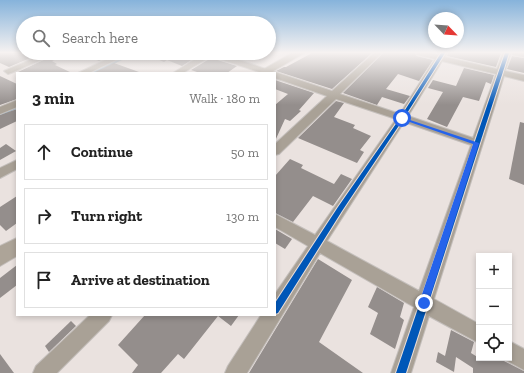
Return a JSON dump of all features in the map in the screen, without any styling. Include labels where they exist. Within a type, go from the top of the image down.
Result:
[{"type":"main road","points":[[0,258],[16,247]]},
{"type":"street","points":[[276,150],[360,70]]},
{"type":"street","points":[[276,308],[317,244],[402,118],[431,70]]},
{"type":"street","points":[[492,70],[524,78]]},
{"type":"street","points":[[401,373],[476,143],[501,73]]},
{"type":"street","points":[[276,75],[476,143]]},
{"type":"street","points":[[0,111],[16,103]]},
{"type":"street","points":[[0,173],[16,165]]},
{"type":"street","points":[[276,221],[476,332]]},
{"type":"street","points":[[43,373],[102,316]]},
{"type":"street","points":[[235,373],[271,316]]},
{"type":"street","points":[[512,354],[524,360]]},
{"type":"building","points":[[21,70],[66,70],[70,72],[18,72]]},
{"type":"building","points":[[98,70],[135,70],[139,72],[95,72]]},
{"type":"building","points":[[192,70],[231,70],[228,72],[197,72]]},
{"type":"building","points":[[277,70],[353,70],[332,89],[276,71]]},
{"type":"building","points":[[366,70],[426,70],[419,81],[398,74],[386,89],[410,96],[404,104],[382,97],[377,105],[343,93]]},
{"type":"building","points":[[463,70],[474,70],[494,75],[491,84],[486,82],[479,101],[463,97],[447,127],[427,119],[443,92],[428,88],[433,80],[456,86]]},
{"type":"building","points":[[513,70],[524,70],[524,73]]},
{"type":"building","points":[[0,76],[16,84],[16,99],[0,105]]},
{"type":"building","points":[[276,80],[314,93],[299,110],[301,111],[290,121],[285,119],[276,139],[276,104],[288,94],[276,89]]},
{"type":"building","points":[[336,101],[344,103],[334,117],[355,125],[353,128],[371,136],[360,150],[364,152],[357,163],[298,138]]},
{"type":"building","points":[[16,109],[16,121],[0,129],[0,115]]},
{"type":"building","points":[[520,122],[524,123],[524,185],[509,179]]},
{"type":"building","points":[[6,144],[16,151],[0,160],[0,148]]},
{"type":"building","points":[[290,159],[303,165],[301,168],[334,184],[341,174],[352,179],[333,206],[313,196],[293,222],[276,214],[276,175]]},
{"type":"building","points":[[16,197],[16,224],[6,231],[0,225],[0,207]]},
{"type":"building","points":[[276,230],[292,239],[285,249],[276,244]]},
{"type":"building","points":[[318,259],[352,280],[319,342],[363,373],[249,373]]},
{"type":"building","points":[[16,266],[16,286],[0,298],[0,278]]},
{"type":"building","points":[[377,287],[404,303],[400,317],[404,320],[395,349],[370,334],[378,313],[368,307]]},
{"type":"building","points":[[144,316],[218,316],[184,359],[178,354],[161,373],[132,373],[138,365],[118,345]]},
{"type":"building","points":[[218,316],[238,316],[231,326]]},
{"type":"building","points":[[71,321],[76,326],[49,352],[45,346]]},
{"type":"building","points":[[451,330],[474,342],[471,353],[476,356],[476,361],[504,361],[524,371],[524,373],[473,373],[473,368],[456,357],[454,372],[436,362],[438,352],[445,356]]},
{"type":"building","points":[[0,354],[14,373],[0,373]]},
{"type":"waterway","points":[[0,115],[16,107]]},
{"type":"cycle path","points":[[276,308],[432,70]]},
{"type":"cycle path","points":[[401,373],[501,70]]},
{"type":"route","points":[[402,118],[476,143],[424,303]]}]
